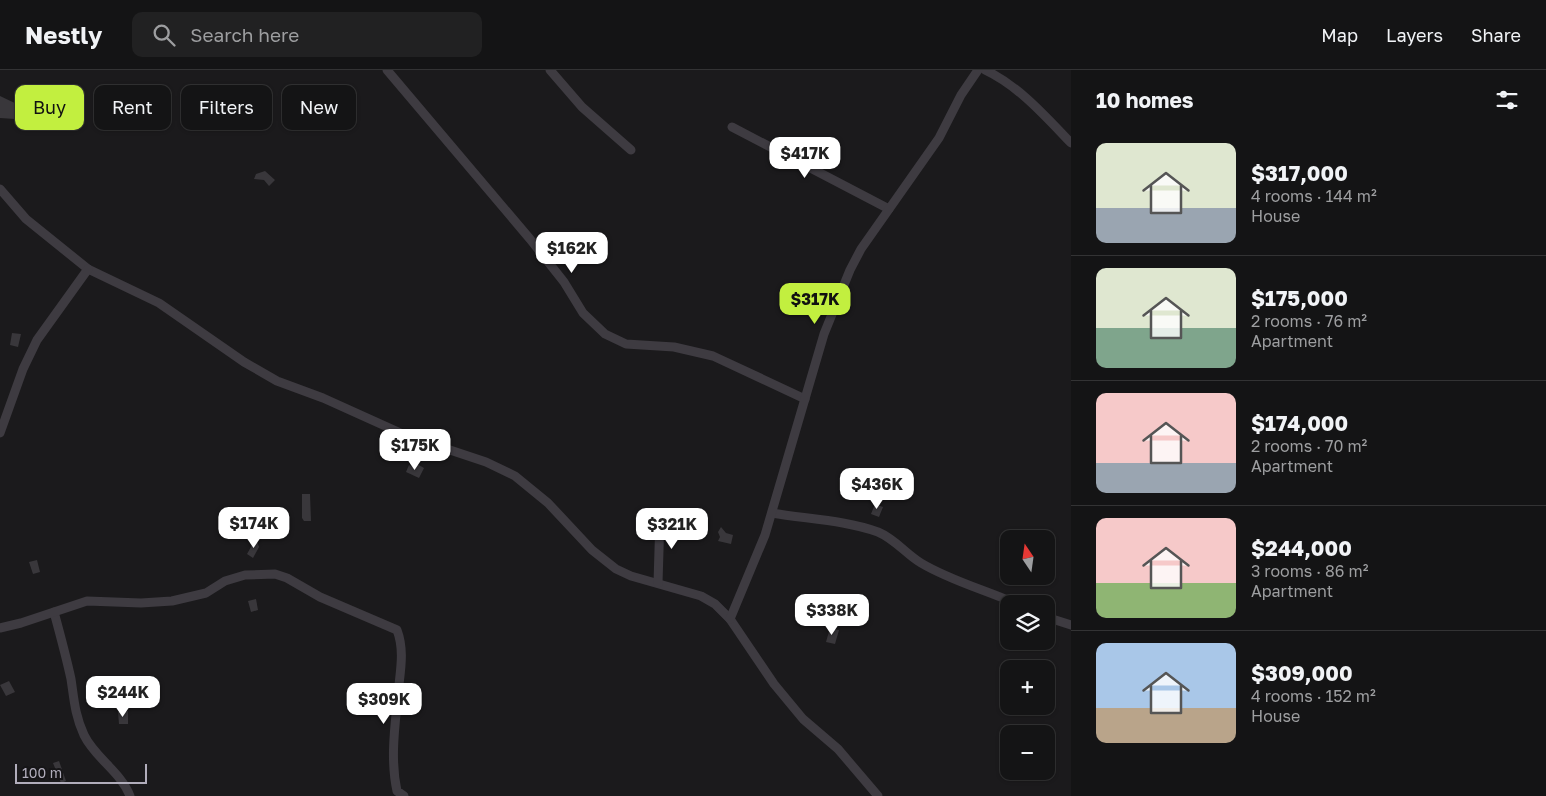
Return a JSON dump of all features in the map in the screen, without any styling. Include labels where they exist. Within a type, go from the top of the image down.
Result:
[{"type":"street","points":[[387,70],[530,239],[564,282],[583,313],[605,334],[626,344],[674,347],[713,356],[805,399]]},
{"type":"street","points":[[550,70],[582,107],[631,150]]},
{"type":"street","points":[[730,619],[765,535],[824,334],[850,270],[861,249],[939,138],[978,70]]},
{"type":"street","points":[[985,70],[999,77],[1027,98],[1071,143]]},
{"type":"street","points":[[732,127],[889,209]]},
{"type":"street","points":[[0,190],[26,219],[88,269],[159,303],[244,362],[278,381],[323,398],[405,435],[486,462],[515,476],[548,503],[592,550],[616,569],[701,596],[715,604],[730,619],[774,684],[803,719],[838,749],[878,796]]},
{"type":"street","points":[[0,433],[23,369],[37,340],[88,269]]},
{"type":"street","points":[[772,513],[844,524],[878,532],[892,539],[921,563],[1000,597]]},
{"type":"street","points":[[658,583],[660,517]]},
{"type":"street","points":[[0,628],[87,601],[141,603],[172,601],[206,592],[225,581],[245,575],[275,574],[341,607],[397,630],[401,640],[402,658],[393,756],[397,791],[404,796]]},
{"type":"street","points":[[54,612],[64,648],[78,722],[95,753],[118,776],[130,796]]},
{"type":"street","points":[[1055,620],[1071,625]]},
{"type":"building","points":[[0,96],[15,103],[15,119],[0,118]]},
{"type":"building","points":[[265,171],[275,180],[269,186],[264,180],[254,179],[256,174]]},
{"type":"building","points":[[12,333],[21,334],[18,347],[10,345]]},
{"type":"building","points":[[417,464],[424,468],[419,478],[406,472],[409,465],[415,468]]},
{"type":"building","points":[[302,494],[310,494],[311,521],[304,521],[302,518]]},
{"type":"building","points":[[875,504],[883,507],[879,517],[871,514]]},
{"type":"building","points":[[721,527],[726,533],[733,535],[731,544],[718,541],[720,537],[718,532]]},
{"type":"building","points":[[256,538],[259,547],[253,558],[247,554]]},
{"type":"building","points":[[37,560],[40,572],[33,574],[29,562]]},
{"type":"building","points":[[256,599],[258,610],[251,612],[248,601]]},
{"type":"building","points":[[830,628],[839,630],[835,644],[826,642]]},
{"type":"building","points":[[9,681],[15,692],[6,696],[0,685]]},
{"type":"building","points":[[128,711],[128,724],[119,724],[118,712]]},
{"type":"building","points":[[59,761],[66,781],[61,783],[53,763]]}]
